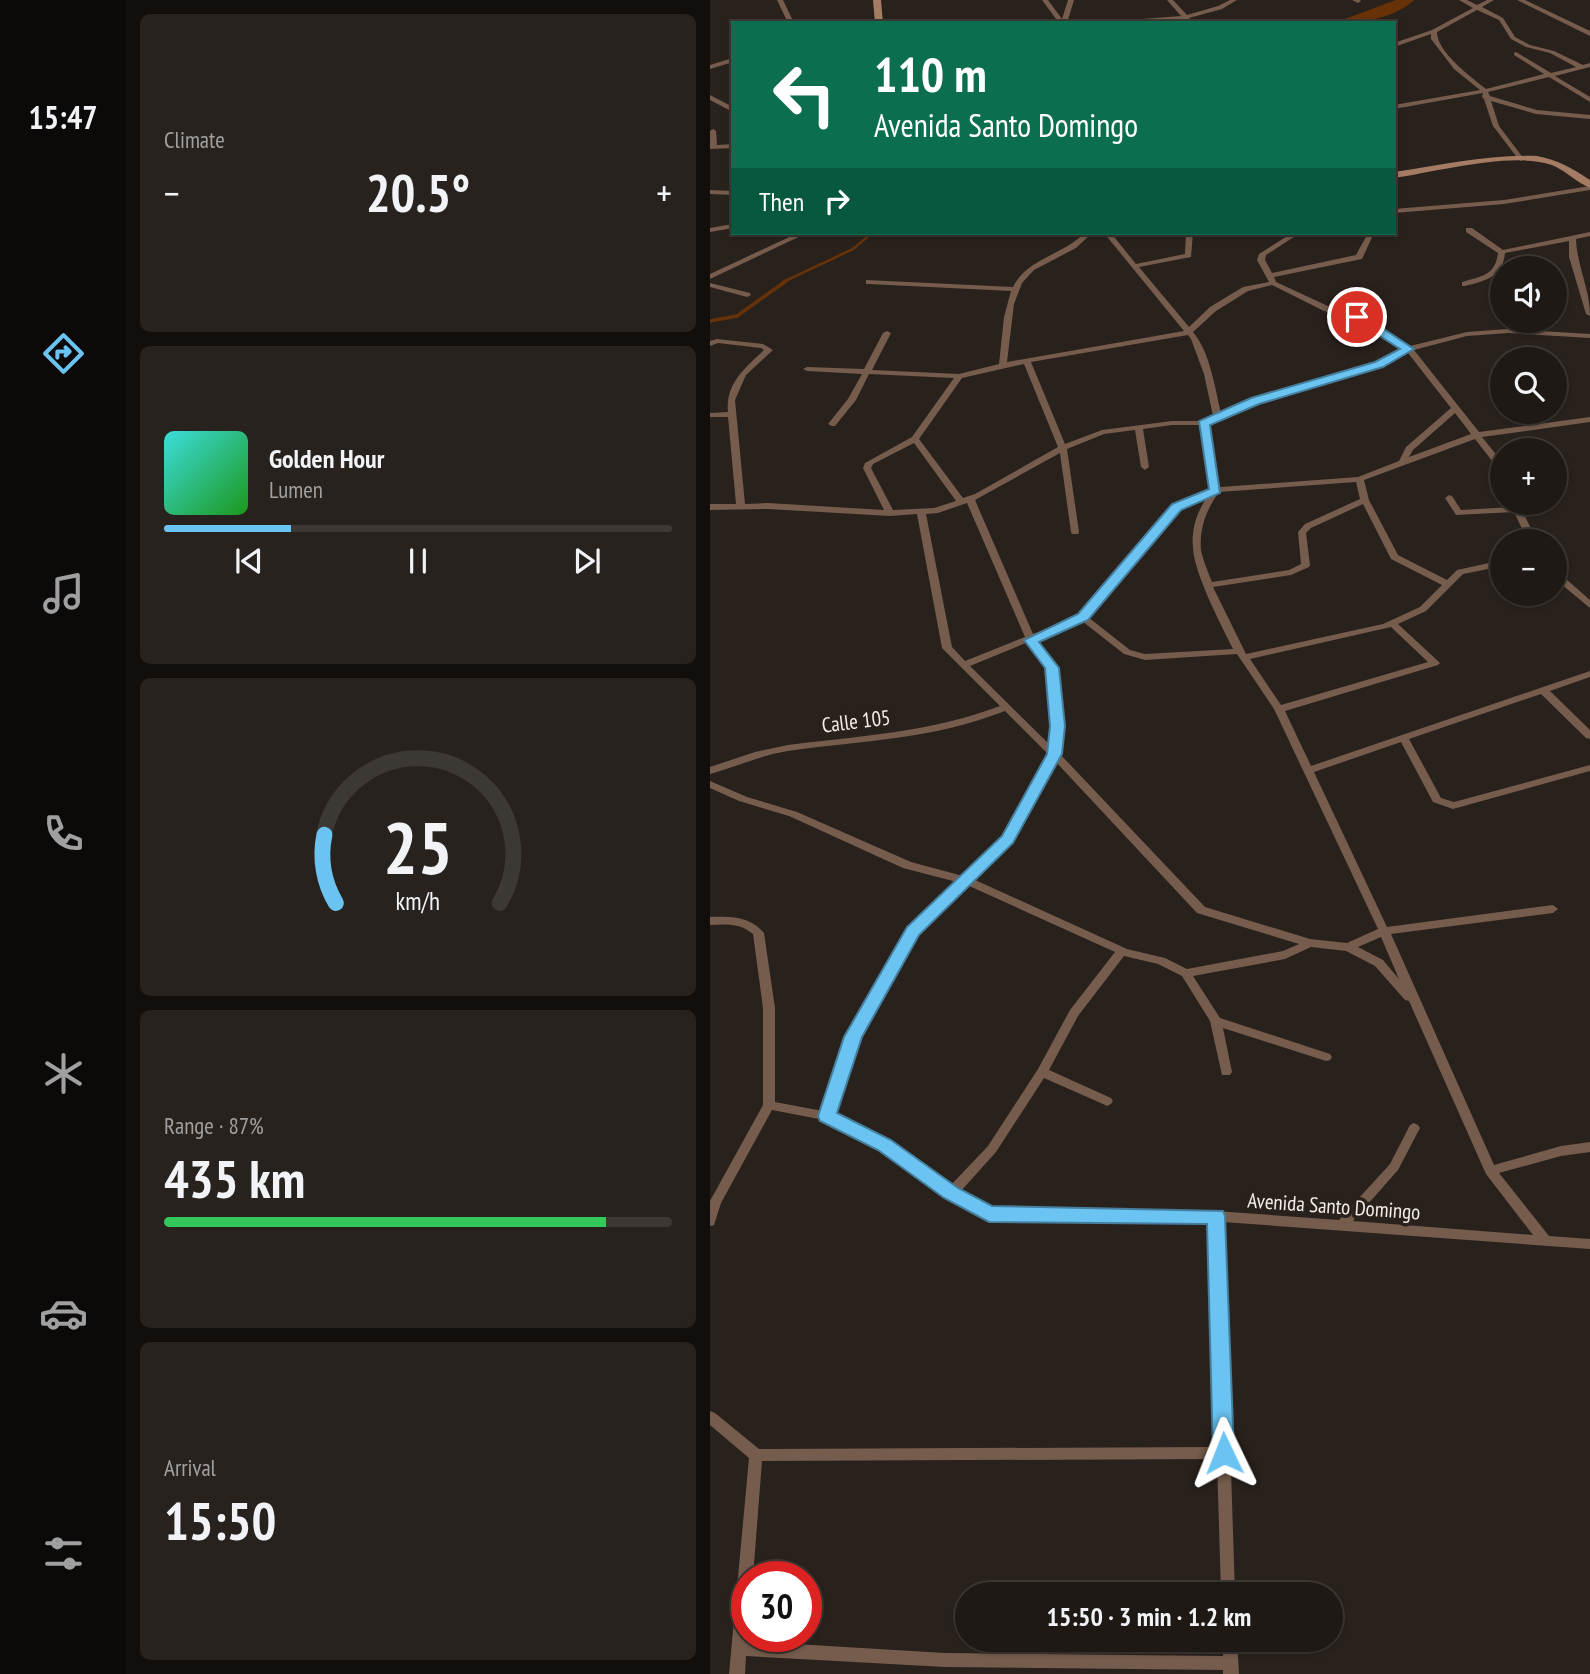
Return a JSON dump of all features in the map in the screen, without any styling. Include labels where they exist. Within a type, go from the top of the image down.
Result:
[{"type":"street","points":[[780,0],[790,21]]},
{"type":"street","points":[[877,0],[879,21]]},
{"type":"street","points":[[1046,0],[1062,21]]},
{"type":"street","points":[[1064,21],[1071,0]]},
{"type":"street","points":[[1170,0],[1189,21]]},
{"type":"street","points":[[1115,21],[1206,12],[1234,0]]},
{"type":"street","points":[[1462,0],[1500,19],[1513,38],[1528,46],[1552,52],[1586,66]]},
{"type":"street","points":[[1396,44],[1434,31],[1491,0]]},
{"type":"street","points":[[1520,0],[1590,34]]},
{"type":"street","points":[[1434,31],[1434,39],[1456,68],[1485,94],[1536,112],[1590,117]]},
{"type":"street","points":[[1516,54],[1590,100]]},
{"type":"street","points":[[710,67],[731,61]]},
{"type":"street","points":[[1396,107],[1485,94],[1586,66]]},
{"type":"street","points":[[1485,94],[1496,126],[1521,159]]},
{"type":"street","points":[[710,97],[731,109]]},
{"type":"street","points":[[714,131],[712,146],[731,146]]},
{"type":"street","points":[[1396,175],[1521,159],[1550,161],[1590,186]]},
{"type":"street","points":[[1396,211],[1504,202],[1590,186]]},
{"type":"street","points":[[710,192],[731,194]]},
{"type":"street","points":[[710,230],[731,226]]},
{"type":"street","points":[[1469,230],[1502,253],[1590,234]]},
{"type":"street","points":[[710,277],[799,235]]},
{"type":"street","points":[[1003,365],[1014,289],[1025,274],[1066,253],[1086,235]]},
{"type":"street","points":[[1109,235],[1136,265],[1187,333],[1195,339],[1208,374],[1218,418]]},
{"type":"street","points":[[1136,265],[1188,255],[1190,235]]},
{"type":"street","points":[[1293,235],[1263,254],[1261,260],[1271,280],[1327,309],[1357,317],[1409,349],[1490,452]]},
{"type":"street","points":[[807,369],[958,376],[1027,360],[1187,333],[1213,309],[1246,289],[1359,257],[1370,235]]},
{"type":"street","points":[[1572,239],[1573,257],[1590,314]]},
{"type":"street","points":[[1465,284],[1496,274],[1501,267],[1502,253]]},
{"type":"street","points":[[869,282],[1014,289]]},
{"type":"street","points":[[710,285],[747,295]]},
{"type":"street","points":[[710,507],[921,513],[966,501],[1063,449],[1102,432],[1204,423],[1255,401],[1379,365],[1409,349],[1467,334],[1508,331],[1590,336]]},
{"type":"street","points":[[832,424],[852,400],[869,372],[887,333]]},
{"type":"street","points":[[710,344],[720,341],[763,346],[769,350],[748,369],[735,386],[732,414],[741,506]]},
{"type":"street","points":[[1027,360],[1063,449],[1075,532]]},
{"type":"street","points":[[890,513],[867,468],[873,460],[915,439],[958,376]]},
{"type":"street","points":[[1403,463],[1409,449],[1455,408]]},
{"type":"street","points":[[710,415],[732,414]]},
{"type":"street","points":[[963,665],[1083,617],[1176,507],[1216,490],[1359,479],[1477,435],[1590,419]]},
{"type":"street","points":[[1204,423],[1216,490],[1203,509],[1198,528],[1197,550],[1208,585],[1242,654],[1279,709],[1384,931],[1490,1171],[1546,1241]]},
{"type":"street","points":[[1139,428],[1145,467]]},
{"type":"street","points":[[827,1116],[853,1037],[913,931],[1008,839],[1054,754],[1058,726],[1052,668],[1031,640],[966,501],[915,439]]},
{"type":"street","points":[[1359,479],[1364,500],[1394,557],[1447,584]]},
{"type":"street","points":[[1449,498],[1459,513],[1490,508]]},
{"type":"street","points":[[1208,585],[1291,572],[1306,565],[1302,532],[1308,526],[1364,500]]},
{"type":"street","points":[[921,513],[942,636],[947,648],[1054,754],[1201,910],[1310,943],[1348,947],[1379,963],[1418,1007]]},
{"type":"street","points":[[1083,617],[1127,652],[1145,657],[1242,654],[1392,623],[1423,609],[1447,584],[1470,567],[1490,565]]},
{"type":"street","points":[[1567,585],[1590,605]]},
{"type":"street","points":[[1279,709],[1435,663],[1392,623]]},
{"type":"street","points":[[1308,770],[1590,674]]},
{"type":"street","points":[[1543,690],[1590,736]]},
{"type":"street","name":"Calle 105","points":[[710,771],[786,749],[928,732],[971,722],[1005,708]]},
{"type":"street","points":[[1403,737],[1437,800],[1444,805],[1453,806],[1590,768]]},
{"type":"street","points":[[710,783],[743,799],[793,814],[907,865],[964,880],[1122,951],[1161,961],[1186,973],[1216,1021],[1226,1072]]},
{"type":"street","points":[[1348,947],[1384,931],[1553,909]]},
{"type":"street","points":[[710,921],[735,919],[750,924],[758,933],[769,1008],[769,1105],[713,1203],[710,1221]]},
{"type":"street","points":[[1186,973],[1285,955],[1310,943]]},
{"type":"street","points":[[951,1193],[992,1149],[1042,1072],[1074,1013],[1122,951]]},
{"type":"street","points":[[1216,1021],[1326,1057]]},
{"type":"street","points":[[1042,1072],[1107,1101]]},
{"type":"street","name":"Avenida Santo Domingo","points":[[769,1105],[827,1116],[885,1145],[951,1193],[989,1214],[1216,1216],[1590,1244]]},
{"type":"street","points":[[1341,1226],[1394,1167],[1414,1128]]},
{"type":"street","points":[[1490,1171],[1590,1147]]},
{"type":"street","points":[[1216,1216],[1228,1582]]},
{"type":"street","points":[[710,1417],[756,1455],[1224,1453]]},
{"type":"street","points":[[746,1561],[756,1455]]},
{"type":"street","points":[[737,1674],[738,1652]]},
{"type":"street","points":[[783,1652],[954,1667],[1231,1668]]},
{"type":"waterway","points":[[1349,21],[1373,15],[1407,0]]},
{"type":"waterway","points":[[783,282],[853,249],[870,235]]},
{"type":"waterway","points":[[710,321],[737,316],[786,281]]},
{"type":"route","points":[[1224,1453],[1216,1216],[989,1214],[951,1193],[885,1145],[827,1116],[853,1037],[913,931],[1008,839],[1054,754],[1058,726],[1052,668],[1031,640],[1083,617],[1123,573],[1176,507],[1216,490],[1204,423],[1255,401],[1379,365],[1409,349],[1389,334],[1357,317]]}]
